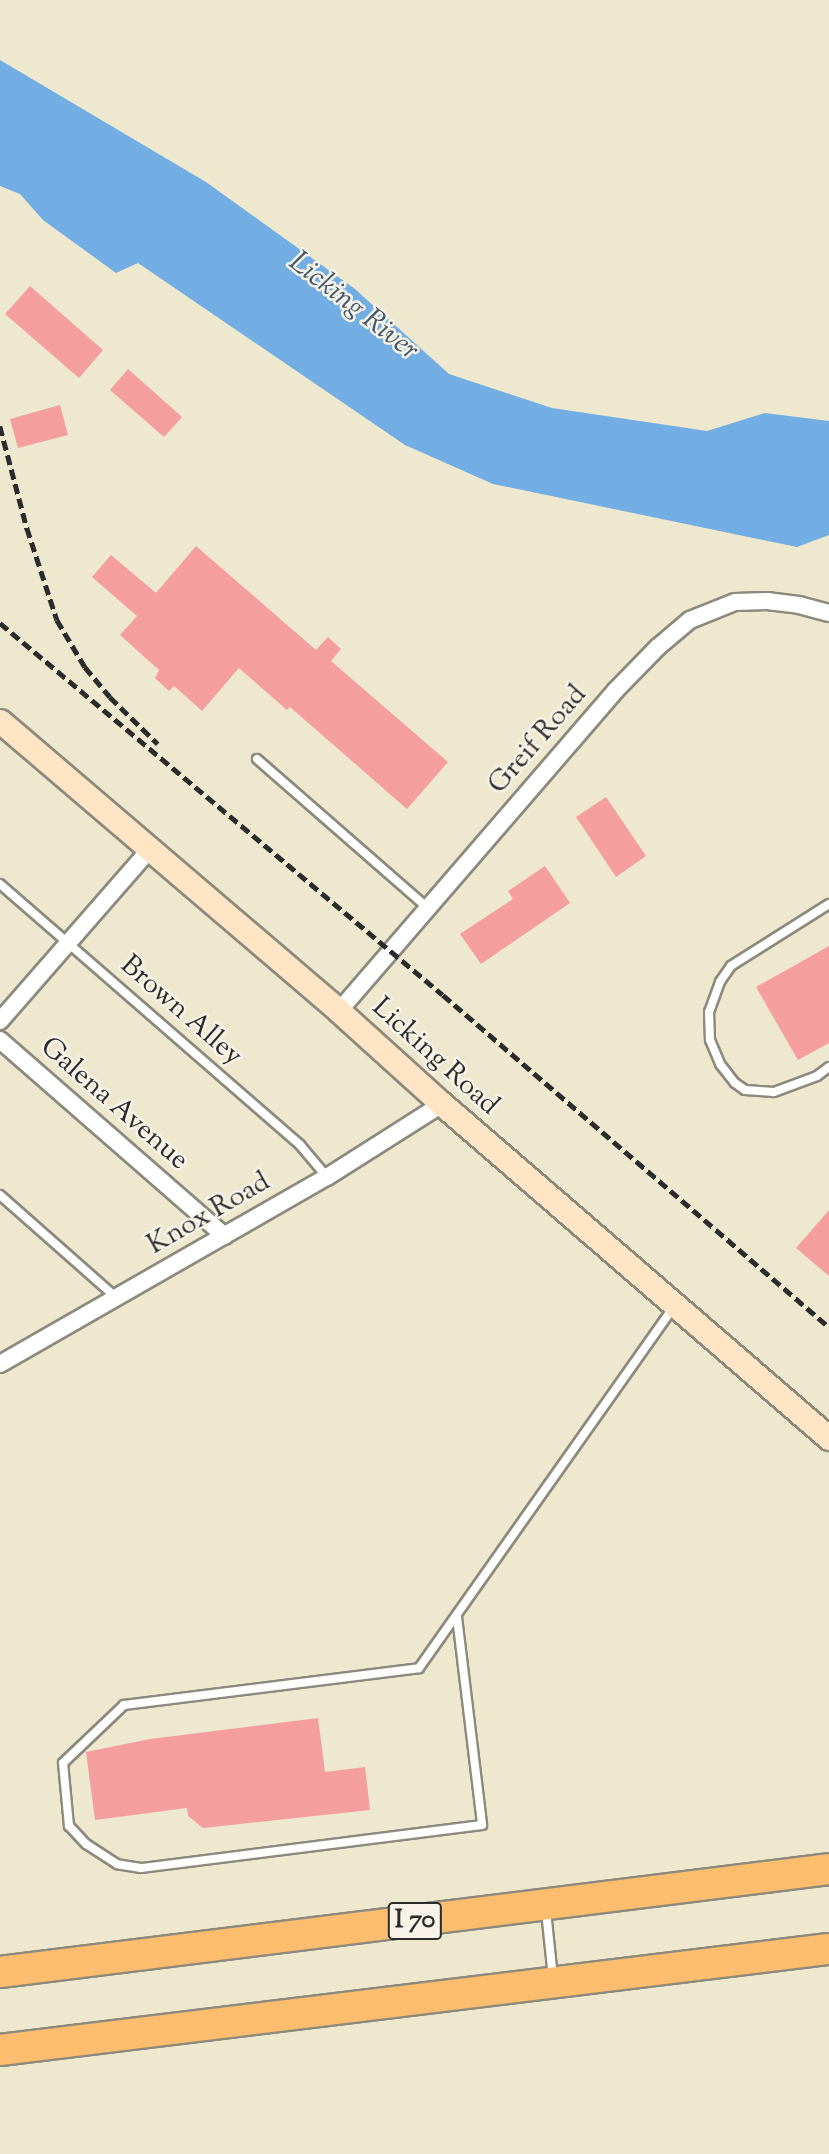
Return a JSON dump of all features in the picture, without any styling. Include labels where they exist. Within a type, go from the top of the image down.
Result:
[{"type":"highway","name":"I 70","points":[[0,1972],[829,1869]]},
{"type":"highway","points":[[0,2050],[829,1949]]},
{"type":"street","name":"Greif Road","points":[[339,1011],[615,691],[658,647],[691,620],[734,602],[746,601],[799,605],[829,614]]},
{"type":"street","name":"Licking Road","points":[[0,721],[339,1011],[442,1104],[829,1438]]},
{"type":"street","points":[[0,1021],[150,849]]},
{"type":"street","name":"Galena Avenue","points":[[0,1040],[225,1236]]},
{"type":"street","name":"Knox Road","points":[[0,1364],[327,1177],[442,1104]]},
{"type":"lane","points":[[257,759],[428,908]]},
{"type":"lane","name":"Brown Alley","points":[[0,884],[300,1145],[327,1177]]},
{"type":"lane","points":[[829,904],[731,966],[720,982],[709,1012],[710,1040],[720,1064],[734,1083],[745,1090],[774,1092],[817,1076],[829,1066]]},
{"type":"lane","points":[[0,1195],[117,1298]]},
{"type":"lane","points":[[457,1617],[482,1825],[141,1868],[117,1864],[86,1844],[69,1826],[63,1763],[124,1705],[419,1668],[675,1305]]},
{"type":"lane","points":[[545,1904],[553,1982]]},
{"type":"water","name":"Licking River","points":[[0,60],[206,182],[355,289],[449,374],[552,408],[707,431],[765,413],[829,421],[829,535],[797,547],[493,484],[405,445],[138,263],[116,273],[43,220],[20,194],[0,186]]},
{"type":"building","points":[[30,286],[103,350],[79,378],[5,314]]},
{"type":"building","points":[[128,369],[182,417],[164,437],[110,390]]},
{"type":"building","points":[[60,405],[68,435],[18,448],[10,419]]},
{"type":"building","points":[[196,546],[316,650],[328,637],[341,649],[331,661],[448,762],[407,809],[290,707],[287,710],[239,668],[202,711],[174,686],[169,691],[155,678],[159,670],[120,635],[137,616],[92,577],[111,555],[156,593]]},
{"type":"building","points":[[606,797],[646,856],[616,877],[576,817]]},
{"type":"building","points":[[545,866],[570,903],[481,964],[460,934],[513,899],[508,891]]},
{"type":"building","points":[[829,946],[829,1043],[798,1060],[756,987]]},
{"type":"building","points":[[829,1210],[829,1276],[796,1248]]},
{"type":"building","points":[[318,1718],[325,1772],[365,1767],[370,1810],[203,1828],[188,1816],[187,1808],[95,1820],[86,1752],[150,1739]]},
{"type":"railway","points":[[0,426],[27,528],[57,620],[85,667],[110,697],[158,744]]},
{"type":"railway","points":[[0,623],[443,995],[829,1327]]}]
